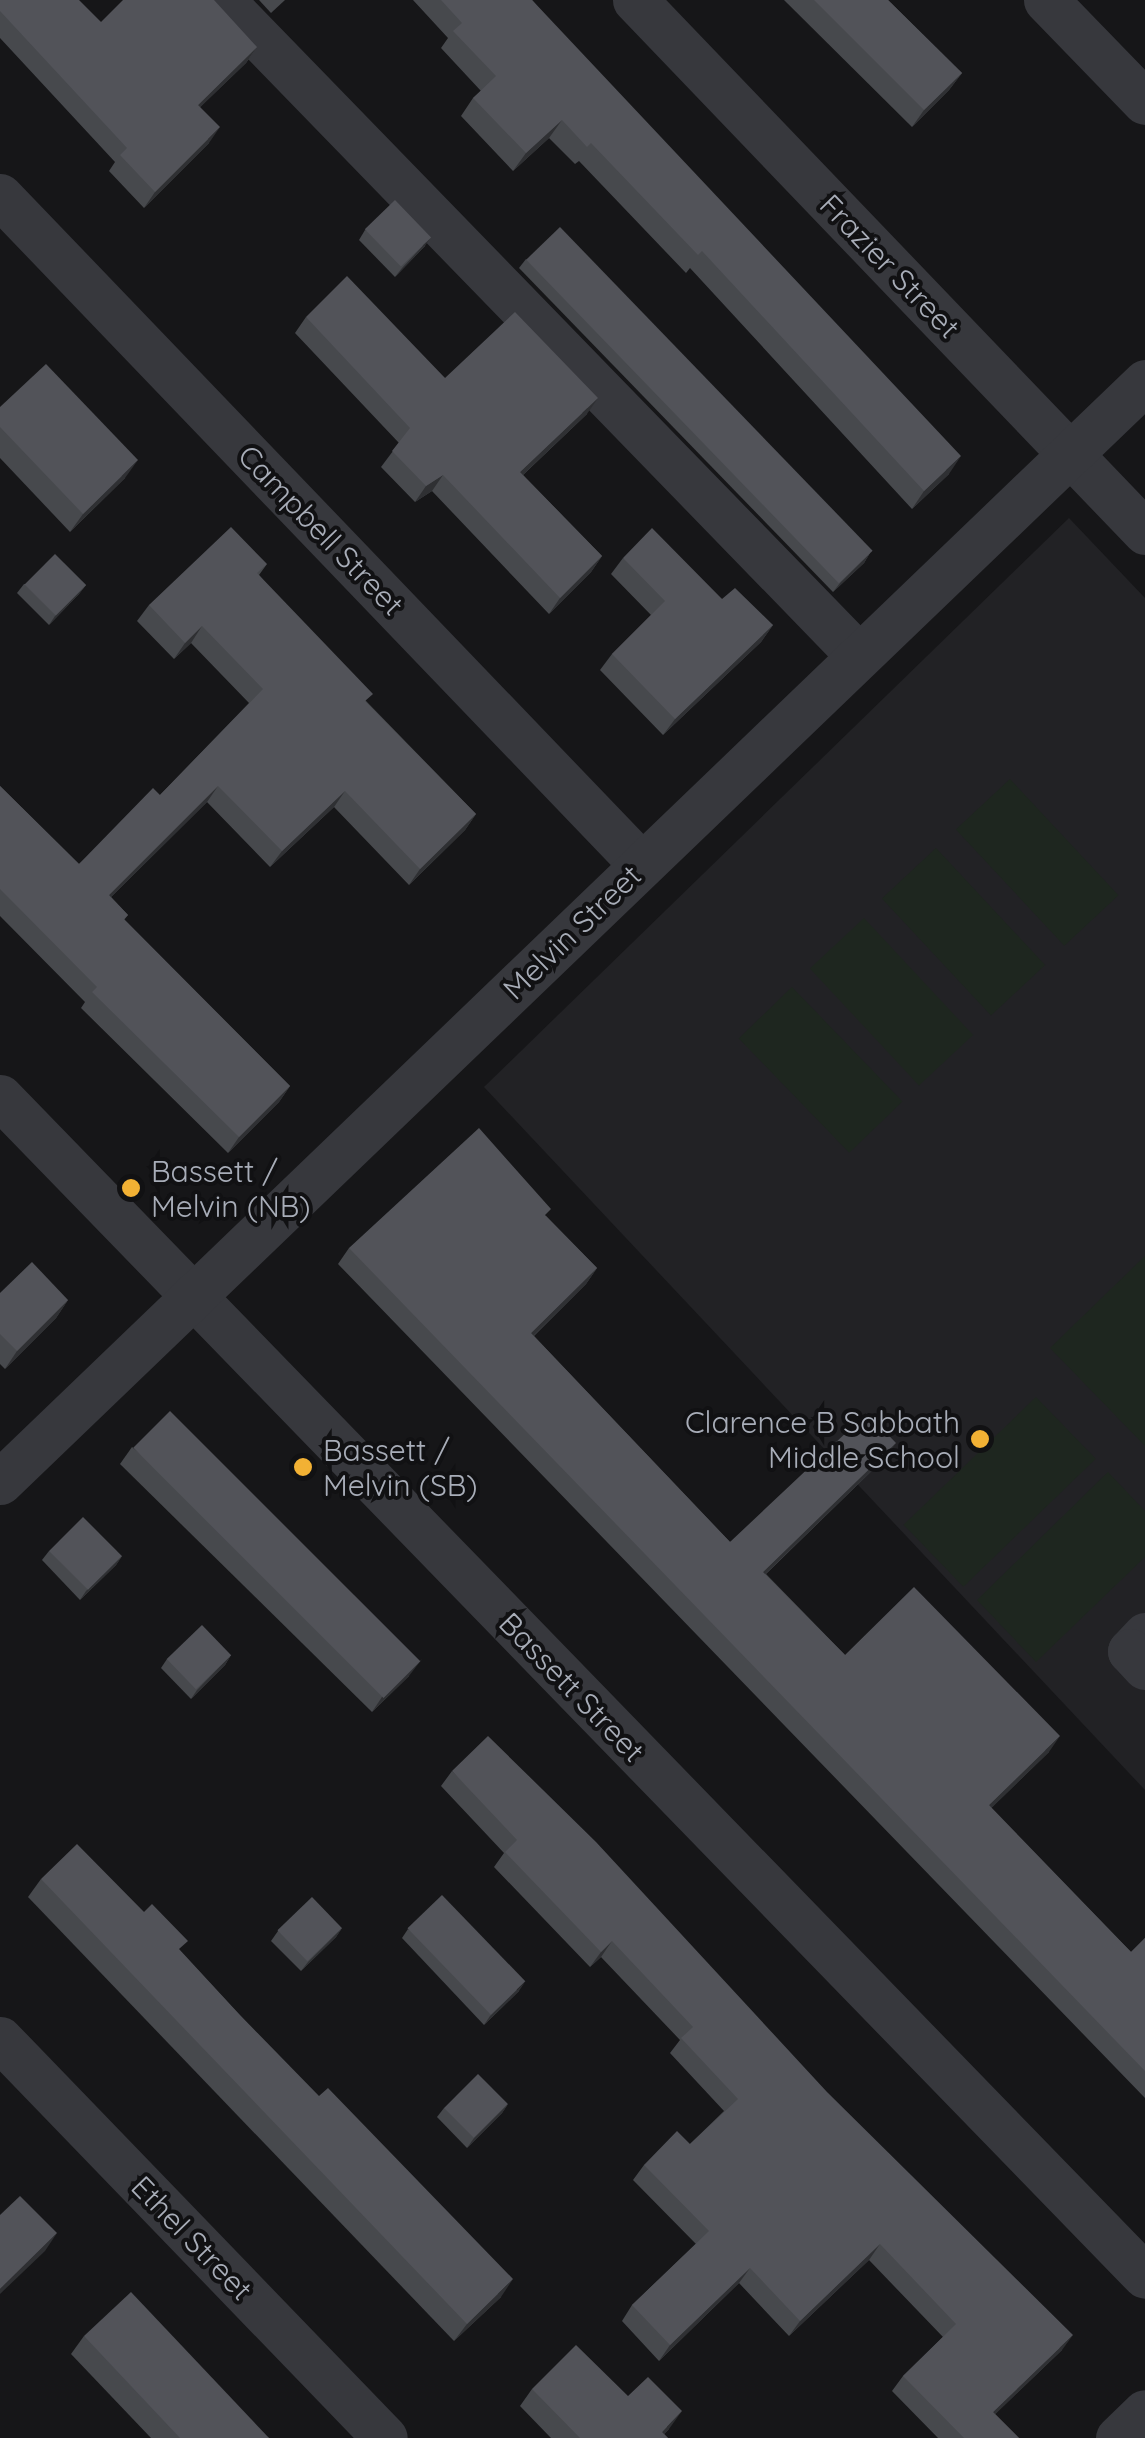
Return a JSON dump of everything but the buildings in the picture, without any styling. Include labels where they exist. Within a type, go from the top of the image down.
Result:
[{"type":"street","points":[[222,0],[859,656]]},
{"type":"street","name":"Frazier Street","points":[[635,0],[1145,532]]},
{"type":"street","points":[[1046,0],[1145,102]]},
{"type":"street","name":"Campbell Street","points":[[0,196],[642,865]]},
{"type":"street","name":"Melvin Street","points":[[0,1482],[1145,382]]},
{"type":"street","name":"Bassett Street","points":[[0,1096],[1145,2276]]},
{"type":"street","points":[[1145,1635],[1130,1651],[1145,1668]]},
{"type":"street","name":"Ethel Street","points":[[0,2039],[385,2438]]},
{"type":"street","points":[[1118,2438],[1145,2412]]},
{"type":"shaded area","name":"Clarence B Sabbath Middle School","points":[[1069,518],[1145,598],[1145,1790],[484,1087]]},
{"type":"shaded area","points":[[1010,779],[1118,895],[1064,946],[956,829]]},
{"type":"shaded area","points":[[936,848],[1045,965],[991,1015],[882,898]]},
{"type":"shaded area","points":[[864,918],[973,1035],[919,1085],[810,968]]},
{"type":"shaded area","points":[[792,987],[902,1101],[849,1153],[739,1038]]},
{"type":"shaded area","points":[[1145,1256],[1145,1446],[1050,1348]]},
{"type":"shaded area","points":[[1036,1397],[1096,1459],[963,1587],[904,1525]]},
{"type":"shaded area","points":[[1108,1472],[1145,1511],[1145,1557],[1036,1662],[977,1600]]},
{"type":"place","name":"Bassett / Melvin (NB)","points":[[131,1188]]},
{"type":"place","name":"Clarence B Sabbath Middle School","points":[[980,1439]]},
{"type":"place","name":"Bassett / Melvin (SB)","points":[[303,1467]]}]
